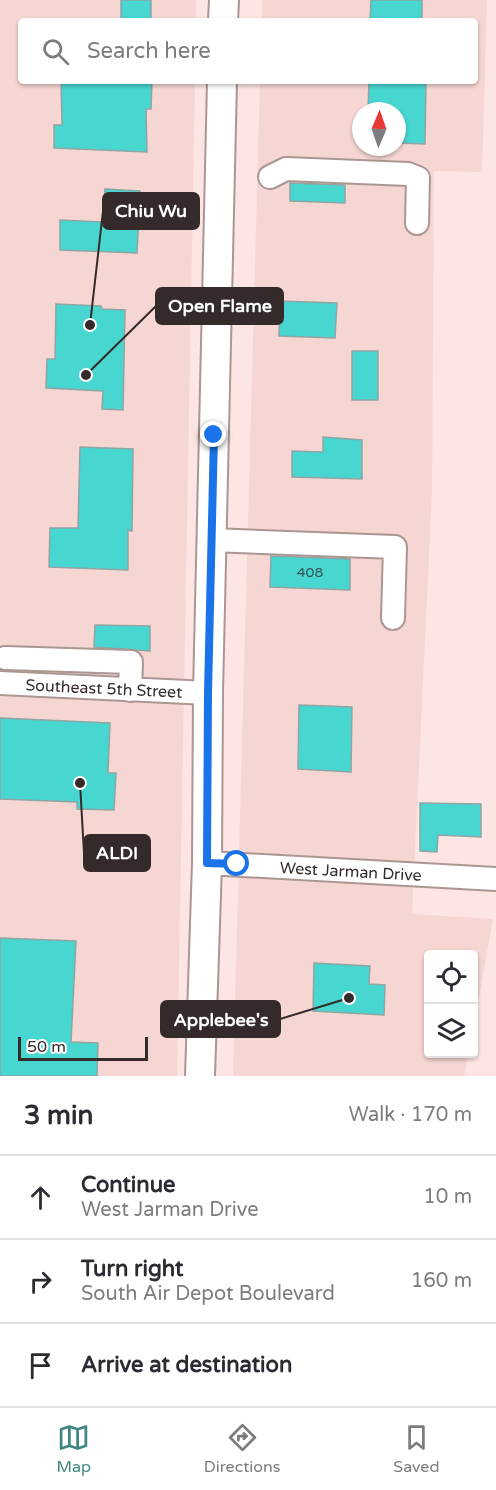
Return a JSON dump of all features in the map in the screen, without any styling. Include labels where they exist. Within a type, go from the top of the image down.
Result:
[{"type":"main road","points":[[224,0],[224,18]]},
{"type":"main road","points":[[200,1076],[207,863],[208,693],[222,84]]},
{"type":"street","points":[[270,177],[286,169],[408,174],[418,178],[417,223]]},
{"type":"street","points":[[211,540],[395,547],[393,618]]},
{"type":"street","points":[[5,658],[131,662],[130,690]]},
{"type":"street","name":"Southeast 5th Street","points":[[0,683],[208,693]]},
{"type":"street","name":"West Jarman Drive","points":[[207,863],[496,879]]},
{"type":"shaded area","points":[[0,0],[196,0],[196,18],[18,18],[18,84],[195,84],[177,1076],[0,1076]]},
{"type":"shaded area","points":[[262,0],[487,0],[482,172],[434,171],[432,491],[412,914],[493,919],[478,1002],[478,950],[424,950],[424,1058],[467,1058],[464,1076],[233,1076],[260,84],[478,84],[478,18],[262,18]]},
{"type":"building","points":[[121,0],[151,0],[151,18],[121,18]]},
{"type":"building","points":[[371,0],[422,0],[422,18],[370,18]]},
{"type":"building","points":[[61,84],[152,84],[151,109],[146,109],[147,152],[54,148],[54,125],[62,125]]},
{"type":"building","points":[[369,84],[426,84],[425,144],[406,143],[406,102],[368,102]]},
{"type":"building","points":[[290,183],[345,185],[345,203],[290,201]]},
{"type":"building","points":[[105,189],[140,191],[137,253],[60,250],[60,220],[103,222]]},
{"type":"building","points":[[280,301],[337,303],[335,338],[279,336]]},
{"type":"building","points":[[56,304],[101,306],[102,309],[125,310],[123,410],[102,409],[103,391],[46,388],[47,359],[55,359]]},
{"type":"building","points":[[352,351],[378,351],[378,400],[352,400]]},
{"type":"building","points":[[323,437],[362,440],[362,479],[292,477],[292,451],[323,452]]},
{"type":"building","points":[[80,447],[133,449],[132,531],[128,530],[128,570],[49,567],[50,528],[78,528]]},
{"type":"building","points":[[271,556],[350,559],[350,590],[270,587]]},
{"type":"building","points":[[95,625],[150,626],[150,651],[94,647]]},
{"type":"building","points":[[299,705],[352,707],[351,772],[298,769]]},
{"type":"building","points":[[0,718],[110,723],[108,773],[116,773],[114,810],[77,809],[77,802],[0,799]]},
{"type":"building","points":[[420,803],[481,804],[481,837],[438,835],[437,852],[420,851]]},
{"type":"building","points":[[0,938],[76,941],[71,1042],[98,1043],[97,1076],[0,1076]]},
{"type":"building","points":[[314,963],[370,966],[369,984],[385,985],[384,1015],[313,1011]]},
{"type":"place","name":"Chiu Wu","points":[[90,325]]},
{"type":"place","name":"Open Flame","points":[[86,375]]},
{"type":"place","name":"ALDI","points":[[80,783]]},
{"type":"place","name":"Applebee's","points":[[349,998]]},
{"type":"route","points":[[214,435],[207,863],[237,864]]}]
